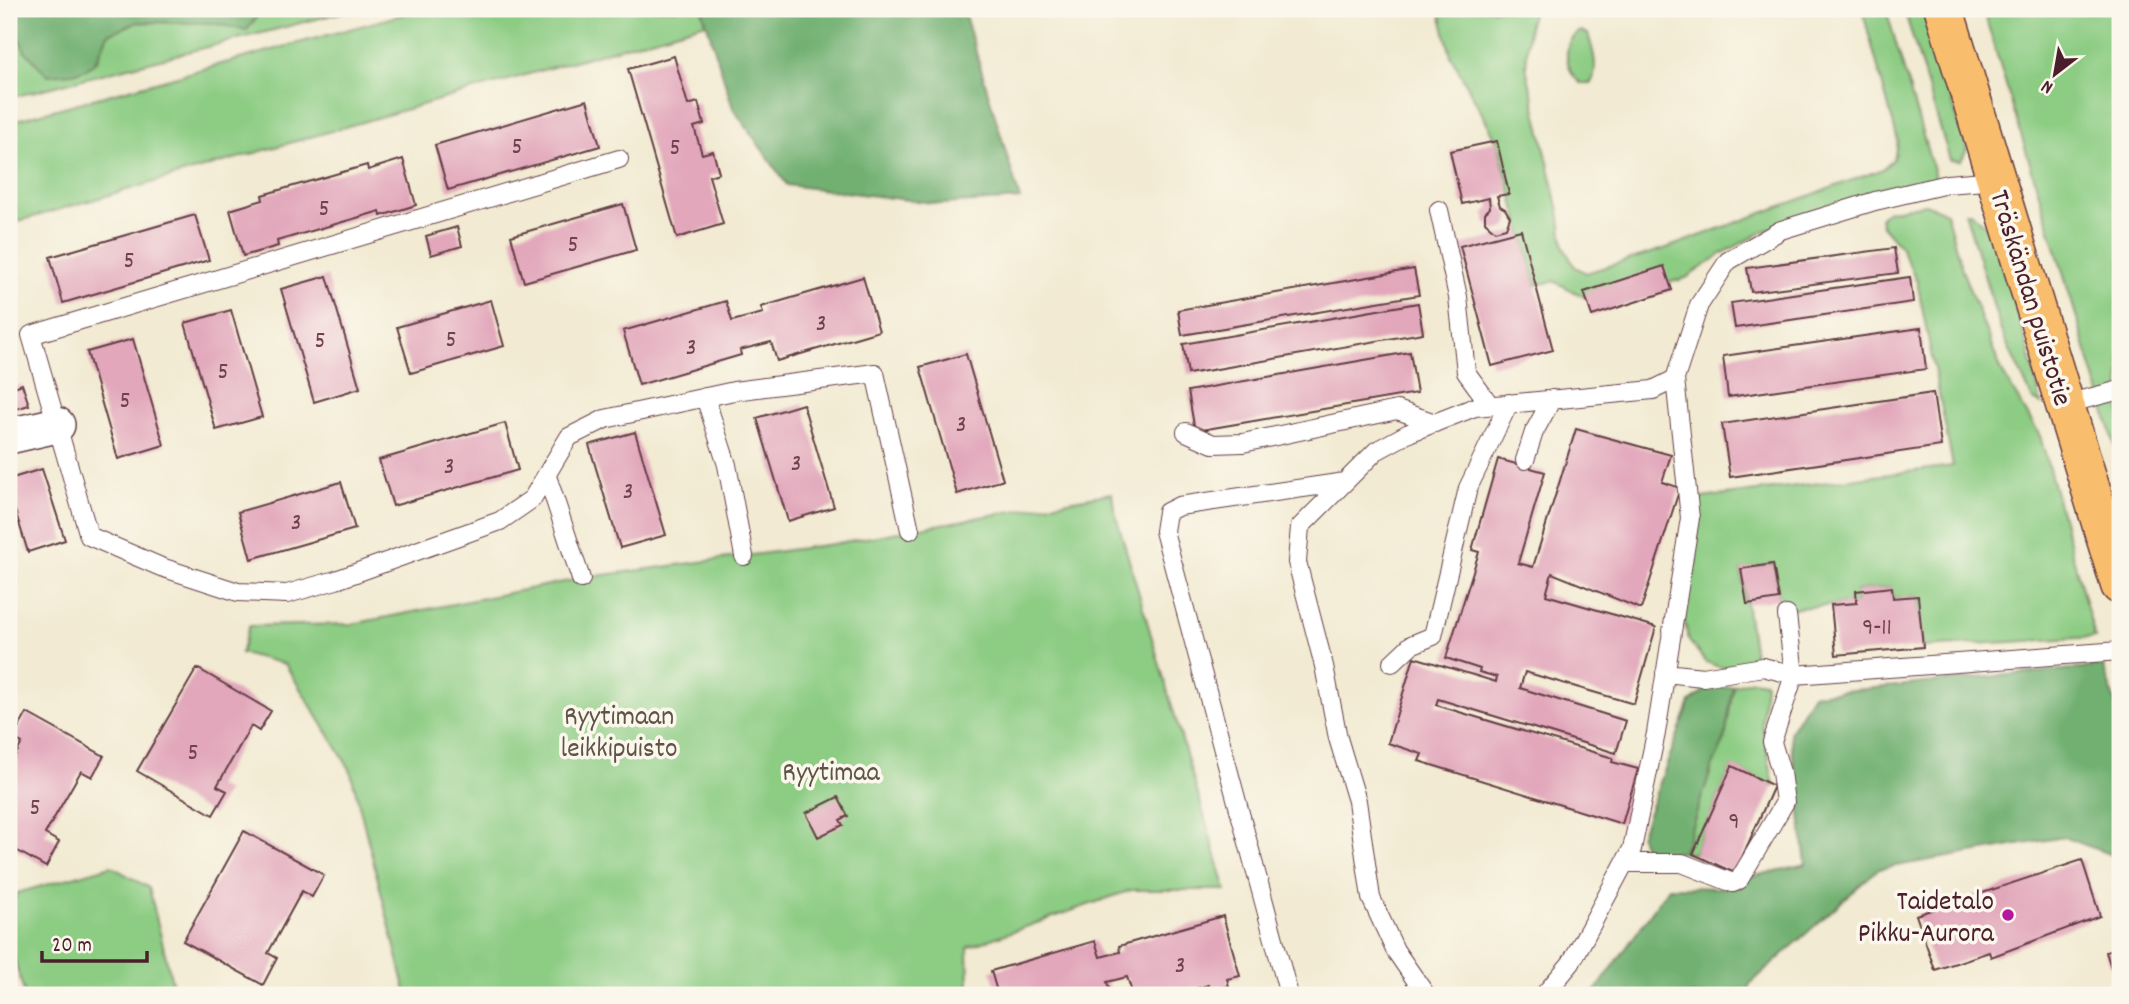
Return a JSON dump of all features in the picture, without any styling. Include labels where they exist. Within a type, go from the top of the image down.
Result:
[{"type":"main road","name":"Träskändan puistotie","points":[[1944,9],[2120,585]]},
{"type":"street","points":[[9,436],[57,425]]},
{"type":"lane","points":[[619,159],[31,335],[89,536],[161,567],[238,592],[287,594],[336,580],[500,521],[531,499],[569,437],[605,419],[705,397],[875,373],[910,530]]},
{"type":"lane","points":[[1544,995],[1571,963],[1632,849],[1646,785],[1690,518],[1675,379],[1699,305],[1728,261],[1781,230],[1863,205],[1947,184],[1997,180]]},
{"type":"lane","points":[[1439,210],[1458,297],[1466,372],[1490,405]]},
{"type":"lane","points":[[1426,995],[1395,950],[1371,898],[1357,801],[1338,738],[1324,666],[1297,562],[1300,527],[1376,451],[1435,422],[1475,407],[1653,390],[1675,379]]},
{"type":"lane","points":[[2066,404],[2120,390]]},
{"type":"lane","points":[[705,397],[727,465],[744,556]]},
{"type":"lane","points":[[1525,460],[1534,432],[1552,399]]},
{"type":"lane","points":[[1392,663],[1411,645],[1433,636],[1468,488],[1509,403]]},
{"type":"lane","points":[[1186,432],[1213,444],[1243,443],[1397,410],[1435,422]]},
{"type":"lane","points":[[547,476],[581,579]]},
{"type":"lane","points":[[1289,995],[1164,531],[1167,512],[1180,506],[1345,482]]},
{"type":"lane","points":[[1625,863],[1682,863],[1733,883],[1739,880],[1785,802],[1781,772],[1772,742],[1794,675],[1787,615]]},
{"type":"lane","points":[[1665,673],[1703,677],[1763,667],[1794,675],[2120,651]]},
{"type":"green space","points":[[9,9],[18,9],[10,19],[97,61],[108,34],[138,22],[212,23],[247,30],[258,15],[256,9],[355,9],[9,98]]},
{"type":"green space","points":[[18,9],[256,9],[258,15],[247,30],[212,23],[138,22],[108,34],[98,57],[87,68],[72,73],[47,75],[25,51],[10,19]]},
{"type":"green space","points":[[423,9],[702,9],[706,23],[9,224],[9,122]]},
{"type":"green space","points":[[702,9],[963,9],[1020,199],[941,204],[787,185],[733,108]]},
{"type":"green space","points":[[1439,9],[1534,9],[1529,23],[1526,67],[1559,211],[1564,248],[1575,267],[1586,273],[1664,249],[1883,169],[1894,159],[1898,141],[1862,9],[1886,9],[1936,180],[1768,229],[1723,253],[1686,278],[1596,303],[1554,281],[1536,285],[1497,141],[1451,56]]},
{"type":"green space","points":[[1904,9],[1922,9],[1967,149],[1961,161],[1950,160]]},
{"type":"green space","points":[[1983,9],[2120,9],[2120,464],[2105,411]]},
{"type":"green space","points":[[1581,31],[1588,34],[1593,53],[1595,71],[1591,83],[1580,83],[1568,63],[1570,42]]},
{"type":"green space","points":[[1925,204],[1946,212],[1962,270],[2002,372],[2040,436],[2095,637],[1923,647],[1918,596],[1893,598],[1891,587],[1856,591],[1857,603],[1785,609],[1779,599],[1773,564],[1741,570],[1755,662],[1722,668],[1706,662],[1689,641],[1683,616],[1697,536],[1698,505],[1702,498],[1953,466],[1917,281],[1900,246],[1882,226],[1880,218],[1887,211]]},
{"type":"green space","points":[[1965,212],[1970,212],[1992,230],[2029,352],[2041,404],[2033,400],[2001,331]]},
{"type":"green space","name":"Ryytimaa","points":[[1112,493],[1114,509],[1226,890],[1131,890],[968,947],[969,995],[407,995],[350,769],[285,664],[241,653],[249,626],[352,624],[589,577],[833,544]]},
{"type":"green space","points":[[2103,666],[2120,718],[2120,858],[2064,837],[1878,869],[1749,985],[1750,995],[1593,995],[1669,887],[1737,888],[1746,878],[1806,864],[1790,732],[1813,694]]},
{"type":"green space","points":[[1752,680],[1765,682],[1762,725],[1774,786],[1732,767],[1693,854],[1683,852],[1712,767],[1725,739],[1733,686]]},
{"type":"green space","points":[[1733,686],[1725,739],[1712,767],[1683,852],[1662,854],[1644,848],[1640,836],[1690,702],[1708,688]]},
{"type":"green space","points":[[111,866],[149,888],[173,986],[168,995],[25,995],[9,930],[12,905],[17,893]]},
{"type":"building","points":[[674,56],[688,105],[698,102],[704,124],[694,127],[702,154],[713,151],[719,173],[709,176],[723,224],[677,238],[628,69]]},
{"type":"building","points":[[587,100],[600,146],[448,190],[435,145]]},
{"type":"building","points":[[1497,141],[1509,194],[1497,196],[1500,206],[1510,217],[1506,228],[1495,231],[1485,222],[1485,213],[1490,208],[1489,198],[1462,204],[1450,151]]},
{"type":"building","points":[[403,159],[416,205],[381,216],[380,211],[277,241],[278,246],[243,256],[230,210],[263,200],[262,195],[367,165],[368,170]]},
{"type":"building","points":[[623,204],[636,250],[524,282],[511,236]]},
{"type":"building","points":[[195,215],[209,260],[63,303],[50,257]]},
{"type":"building","points":[[457,227],[462,246],[431,255],[426,236]]},
{"type":"building","points":[[1521,230],[1553,350],[1492,366],[1460,246]]},
{"type":"building","points":[[1894,248],[1898,273],[1751,292],[1747,268]]},
{"type":"building","points":[[1664,266],[1672,290],[1592,316],[1584,292]]},
{"type":"building","points":[[1414,269],[1419,295],[1182,335],[1178,310]]},
{"type":"building","points":[[327,276],[360,388],[314,402],[281,289]]},
{"type":"building","points":[[863,277],[879,331],[777,361],[771,342],[740,350],[741,355],[639,385],[623,331],[726,301],[732,321],[763,313],[761,307]]},
{"type":"building","points":[[1910,277],[1913,302],[1735,328],[1731,303]]},
{"type":"building","points":[[491,300],[504,346],[411,373],[397,327]]},
{"type":"building","points":[[1418,303],[1423,333],[1188,374],[1183,344]]},
{"type":"building","points":[[231,310],[262,417],[216,430],[185,323]]},
{"type":"building","points":[[1921,328],[1926,369],[1728,397],[1723,356]]},
{"type":"building","points":[[133,339],[164,445],[118,459],[87,352]]},
{"type":"building","points":[[1410,352],[1417,393],[1195,431],[1188,391]]},
{"type":"building","points":[[966,354],[1003,480],[957,494],[920,367]]},
{"type":"building","points":[[22,384],[29,405],[9,411],[9,389]]},
{"type":"building","points":[[1933,393],[1941,446],[1730,477],[1722,424]]},
{"type":"building","points":[[803,404],[834,507],[788,521],[757,418]]},
{"type":"building","points":[[505,423],[518,470],[393,506],[379,460]]},
{"type":"building","points":[[1576,429],[1671,455],[1662,482],[1680,488],[1641,609],[1552,573],[1546,595],[1656,627],[1634,704],[1525,672],[1520,688],[1626,721],[1616,753],[1438,699],[1436,705],[1613,758],[1612,762],[1638,769],[1622,824],[1419,761],[1422,754],[1388,743],[1414,657],[1496,682],[1497,677],[1446,658],[1479,552],[1472,550],[1498,459],[1545,472],[1518,563],[1533,567]]},
{"type":"building","points":[[635,432],[666,535],[620,548],[589,445]]},
{"type":"building","points":[[42,469],[65,540],[28,552],[9,491],[9,479]]},
{"type":"building","points":[[341,482],[355,529],[251,559],[238,512]]},
{"type":"building","points":[[1773,564],[1779,599],[1747,604],[1741,569]]},
{"type":"building","points":[[1892,587],[1893,598],[1918,596],[1923,647],[1836,655],[1831,605],[1857,603],[1856,591]]},
{"type":"building","points":[[197,668],[271,711],[259,731],[251,726],[217,786],[227,791],[213,815],[137,771]]},
{"type":"building","points":[[27,713],[104,756],[92,777],[81,771],[45,834],[59,842],[46,867],[9,846],[9,767],[22,743],[13,738]]},
{"type":"building","points":[[1732,766],[1774,786],[1735,873],[1693,854]]},
{"type":"building","points":[[838,797],[848,816],[840,820],[843,825],[818,837],[806,813]]},
{"type":"building","points":[[244,831],[324,875],[312,897],[302,891],[268,953],[277,958],[263,985],[183,941]]},
{"type":"building","name":"Taidetalo Pikku-Aurora","points":[[2082,860],[2100,916],[1991,957],[1989,952],[1935,970],[1916,915]]},
{"type":"building","points":[[1223,916],[1240,976],[1227,979],[1229,986],[1210,992],[1208,985],[1172,995],[1133,995],[1127,977],[1107,982],[1111,995],[998,995],[991,971],[1095,941],[1100,957],[1120,952],[1119,946]]},
{"type":"building","points":[[2120,948],[2120,995],[2110,995],[2119,992],[2106,952]]},
{"type":"place","name":"Taidetalo Pikku-Aurora","points":[[2008,915]]},
{"type":"park label","name":"Ryytimaan leikkipuisto","points":[[619,730]]}]
